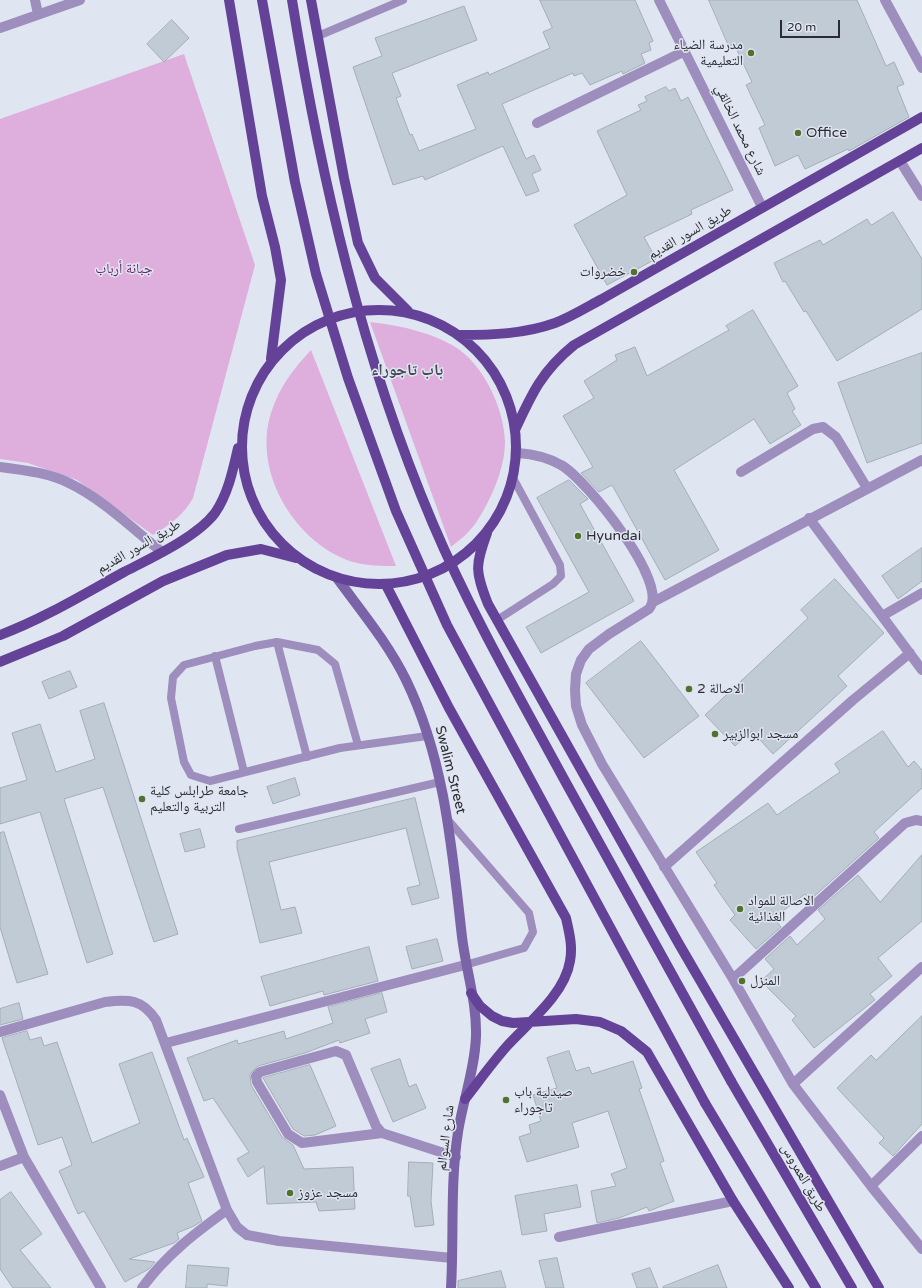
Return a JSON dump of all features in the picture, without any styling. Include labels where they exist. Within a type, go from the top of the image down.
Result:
[{"type":"main road","points":[[229,0],[262,196],[275,247],[281,280],[271,359]]},
{"type":"main road","points":[[262,0],[295,182],[316,274],[348,378],[396,511],[447,625],[705,1103],[816,1288]]},
{"type":"main road","name":"طريق العمروس","points":[[292,0],[314,124],[344,259],[384,393],[433,523],[486,638],[731,1081],[852,1288]]},
{"type":"main road","points":[[311,0],[344,178],[358,243],[375,278],[408,311],[460,335],[487,361],[505,393],[515,430],[518,453],[513,478],[503,506],[488,531],[478,559],[479,580],[497,620],[679,944],[879,1288]]},
{"type":"main road","name":"طريق السور القديم","points":[[460,335],[500,334],[536,328],[556,322],[602,299],[922,117]]},
{"type":"main road","points":[[515,430],[534,389],[545,372],[574,345],[922,148]]},
{"type":"main road","points":[[298,558],[272,534],[253,505],[243,471],[241,436],[246,408],[256,383],[271,359],[310,326],[358,310],[408,311]]},
{"type":"main road","name":"طريق السور القديم","points":[[0,635],[18,628],[162,552],[204,525],[215,513],[222,501],[233,474],[241,436]]},
{"type":"main road","points":[[0,662],[63,636],[170,578],[227,555],[261,549],[298,558],[336,578],[386,585],[425,577],[460,558],[488,531]]},
{"type":"main road","name":"Swalim Street","points":[[336,578],[377,632],[395,659],[416,702],[440,782],[448,821],[465,965],[471,992]]},
{"type":"main road","points":[[386,585],[449,708],[566,918],[570,938],[570,961],[564,978],[555,992],[532,1022],[508,1046],[465,1099]]},
{"type":"main road","points":[[471,992],[480,1006],[492,1016],[513,1024],[576,1019],[600,1022],[621,1031],[647,1052],[733,1201],[789,1288]]},
{"type":"main road","name":"شارع السوالم","points":[[451,1288],[458,1132],[475,1053],[476,1024],[471,992]]},
{"type":"street","points":[[35,0],[38,14]]},
{"type":"street","points":[[0,28],[80,0]]},
{"type":"street","name":"شارع محمد الخالقي","points":[[660,0],[762,207]]},
{"type":"street","points":[[885,0],[922,68]]},
{"type":"street","points":[[537,123],[685,51]]},
{"type":"street","points":[[900,161],[922,196]]},
{"type":"street","points":[[741,472],[813,429],[823,427],[836,437],[867,488]]},
{"type":"street","points":[[518,453],[535,454],[562,465],[585,485],[622,530],[648,580],[653,602],[652,607],[609,634],[589,649],[581,660],[576,674],[575,690],[576,706],[582,725],[602,764],[733,980],[793,1084],[871,1186],[922,1249]]},
{"type":"street","points":[[653,602],[922,460]]},
{"type":"street","points":[[0,467],[24,470],[70,483],[86,492],[162,552]]},
{"type":"street","points":[[810,518],[922,670]]},
{"type":"street","points":[[882,616],[922,593]]},
{"type":"street","points":[[664,867],[853,700],[910,653]]},
{"type":"street","points":[[733,980],[905,823],[916,820],[922,821]]},
{"type":"street","points":[[166,1043],[465,965]]},
{"type":"street","points":[[793,1084],[922,967]]},
{"type":"street","points":[[0,1032],[105,1002],[122,1000],[135,1001],[150,1011],[156,1020],[166,1043],[227,1210],[237,1227],[248,1236],[279,1241],[452,1258]]},
{"type":"street","points":[[382,1133],[376,1126],[346,1055],[341,1052],[336,1051],[260,1072],[256,1076],[257,1082],[288,1134],[296,1141],[302,1143],[382,1133],[456,1157]]},
{"type":"street","points":[[0,1095],[24,1157],[101,1288]]},
{"type":"street","points":[[871,1186],[922,1136]]},
{"type":"street","points":[[0,1166],[24,1157]]},
{"type":"street","points":[[559,1237],[733,1201]]},
{"type":"street","points":[[142,1288],[152,1274],[190,1237],[227,1210]]},
{"type":"lane","points":[[318,36],[403,0]]},
{"type":"lane","points":[[497,620],[553,584],[561,576],[560,565],[513,478]]},
{"type":"lane","points":[[358,745],[335,664],[318,650],[277,642],[215,656],[184,665],[173,677],[171,698],[184,762],[191,775],[210,781],[358,745],[427,736]]},
{"type":"lane","points":[[277,642],[307,757]]},
{"type":"lane","points":[[215,656],[244,772]]},
{"type":"lane","points":[[239,829],[440,782]]},
{"type":"lane","points":[[448,821],[529,913],[533,932],[524,948],[465,965]]},
{"type":"green space","name":"جبانة أرباب","points":[[184,54],[255,265],[193,498],[181,515],[153,535],[77,480],[28,463],[0,459],[0,119]]},
{"type":"green space","points":[[370,322],[422,332],[459,349],[476,365],[489,385],[498,407],[502,419],[505,442],[503,462],[500,473],[492,494],[477,521],[462,538],[451,547]]},
{"type":"green space","points":[[311,350],[396,566],[374,566],[353,562],[332,553],[313,540],[297,523],[284,503],[274,482],[268,459],[267,436],[271,413],[278,395],[287,379]]},
{"type":"building","points":[[540,0],[635,0],[653,41],[649,43],[651,50],[641,54],[645,63],[623,74],[622,71],[590,85],[582,73],[574,76],[573,73],[502,104],[526,159],[534,155],[541,170],[532,174],[539,191],[526,196],[503,146],[425,180],[423,176],[393,185],[353,67],[382,56],[375,38],[464,6],[477,40],[392,73],[401,96],[396,98],[410,135],[412,134],[419,151],[476,129],[457,85],[488,72],[489,75],[550,48],[543,32],[552,28]]},
{"type":"building","points":[[709,0],[857,0],[886,66],[894,62],[904,84],[897,87],[909,117],[849,151],[848,149],[805,169],[798,155],[775,166],[759,128],[765,125],[746,85],[752,82],[734,44],[729,46]]},
{"type":"building","points":[[172,20],[189,38],[164,62],[147,44]]},
{"type":"building","points":[[666,87],[669,91],[675,88],[681,101],[688,97],[733,190],[691,210],[692,214],[644,237],[656,259],[607,285],[574,225],[627,195],[597,131],[641,110],[638,105],[647,101],[645,97]]},
{"type":"building","points":[[893,212],[922,259],[922,309],[837,361],[806,311],[804,312],[785,281],[783,282],[774,263],[820,240],[823,245],[867,219],[871,225]]},
{"type":"building","points":[[753,310],[798,386],[787,393],[795,409],[792,411],[801,425],[770,444],[754,419],[674,470],[719,550],[665,580],[612,485],[599,492],[581,473],[593,467],[563,416],[594,398],[584,381],[617,360],[615,355],[635,347],[647,376],[729,330],[726,326]]},
{"type":"building","points":[[922,353],[922,443],[867,463],[838,383]]},
{"type":"building","name":"Hyundai","points":[[569,480],[588,499],[580,504],[634,601],[541,653],[526,627],[589,592],[537,498]]},
{"type":"building","points":[[922,548],[922,581],[898,599],[882,576]]},
{"type":"building","points":[[835,579],[884,633],[838,676],[847,686],[773,754],[752,731],[735,746],[705,715],[808,618],[801,610]]},
{"type":"building","points":[[641,641],[699,716],[644,758],[586,683]]},
{"type":"building","points":[[70,671],[77,687],[49,699],[42,682]]},
{"type":"building","points":[[104,703],[178,934],[154,942],[103,787],[64,799],[113,954],[87,963],[40,812],[0,824],[0,788],[27,780],[12,733],[40,724],[56,772],[95,759],[80,711]]},
{"type":"building","points":[[883,731],[908,767],[914,761],[922,770],[922,788],[874,832],[879,838],[810,900],[805,894],[774,918],[781,927],[756,949],[730,920],[735,915],[714,885],[717,883],[696,852],[768,803],[777,815],[840,772],[835,764]]},
{"type":"building","points":[[295,778],[300,795],[273,804],[267,787]]},
{"type":"building","points":[[415,798],[439,898],[412,905],[407,888],[420,885],[406,828],[269,862],[281,910],[295,907],[302,933],[260,943],[237,848],[237,841]]},
{"type":"building","points":[[200,829],[205,847],[185,852],[180,834]]},
{"type":"building","points":[[4,832],[48,974],[17,983],[0,927],[0,833]]},
{"type":"building","points":[[922,855],[922,921],[878,958],[892,976],[870,994],[875,1000],[814,1048],[792,1020],[796,1016],[761,981],[774,969],[765,959],[790,936],[797,945],[825,919],[818,910],[858,875],[880,902]]},
{"type":"building","points":[[437,939],[443,961],[412,969],[406,947]]},
{"type":"building","points":[[369,947],[378,981],[324,995],[323,991],[270,1006],[261,977]]},
{"type":"building","points":[[382,993],[387,1012],[365,1019],[370,1033],[340,1043],[339,1040],[305,1053],[258,1066],[250,1074],[251,1085],[282,1137],[293,1145],[304,1169],[353,1167],[355,1209],[319,1211],[316,1202],[267,1204],[264,1166],[248,1177],[237,1159],[249,1152],[213,1098],[204,1101],[187,1058],[237,1040],[238,1044],[284,1031],[286,1039],[333,1023],[328,1007]]},
{"type":"building","points":[[19,1003],[23,1019],[0,1025],[0,1009]]},
{"type":"building","points":[[922,1016],[922,1124],[893,1156],[879,1143],[884,1138],[837,1088],[871,1055],[876,1060]]},
{"type":"building","points":[[27,1031],[30,1040],[41,1037],[44,1046],[57,1042],[92,1143],[140,1123],[119,1064],[152,1052],[184,1140],[187,1138],[204,1177],[188,1183],[202,1221],[177,1233],[179,1239],[174,1243],[129,1259],[155,1262],[149,1269],[125,1282],[84,1211],[78,1214],[59,1171],[72,1165],[62,1137],[38,1145],[2,1038]]},
{"type":"building","points":[[569,1051],[576,1071],[589,1067],[592,1074],[633,1061],[642,1088],[639,1089],[664,1161],[660,1163],[674,1201],[649,1211],[647,1207],[619,1218],[597,1223],[591,1191],[616,1186],[611,1174],[627,1168],[608,1111],[572,1123],[579,1147],[527,1162],[519,1137],[531,1133],[529,1125],[541,1121],[533,1095],[557,1088],[547,1058]]},
{"type":"building","points":[[400,1059],[409,1087],[416,1084],[426,1108],[393,1122],[371,1069]]},
{"type":"building","points":[[310,1065],[336,1126],[315,1135],[304,1136],[293,1129],[263,1078]]},
{"type":"building","points":[[409,1162],[433,1163],[431,1201],[434,1225],[415,1227],[410,1196],[408,1196]]},
{"type":"building","points":[[577,1185],[581,1207],[544,1214],[547,1231],[522,1235],[515,1196]]},
{"type":"building","points":[[11,1192],[42,1234],[20,1250],[51,1288],[13,1288],[0,1269],[0,1200]]},
{"type":"building","points":[[557,1258],[564,1288],[546,1288],[539,1261]]},
{"type":"building","points":[[188,1265],[229,1268],[227,1286],[207,1284],[207,1288],[186,1288]]},
{"type":"building","points":[[718,1265],[727,1288],[663,1288],[663,1287]]},
{"type":"building","points":[[650,1268],[658,1288],[637,1288],[632,1274]]},
{"type":"building","points":[[501,1271],[506,1288],[458,1288],[458,1281]]},
{"type":"place","name":"مدرسة الضياء التعليمية","points":[[751,53]]},
{"type":"place","name":"Office","points":[[798,133]]},
{"type":"place","name":"خضروات","points":[[634,272]]},
{"type":"place","name":"Hyundai","points":[[578,536]]},
{"type":"place","name":"الاصالة 2","points":[[689,689]]},
{"type":"place","name":"مسجد ابوالزبير","points":[[715,734]]},
{"type":"place","name":"جامعة طرابلس كلية التربية والتعليم","points":[[142,799]]},
{"type":"place","name":"الاصالة للمواد الغذائية","points":[[740,909]]},
{"type":"place","name":"المنزل","points":[[742,981]]},
{"type":"place","name":"صيدلية باب تاجوراء","points":[[506,1100]]},
{"type":"place","name":"مسجد عزوز","points":[[290,1193]]},
{"type":"district","name":"باب تاجوراء","points":[[407,371]]}]
